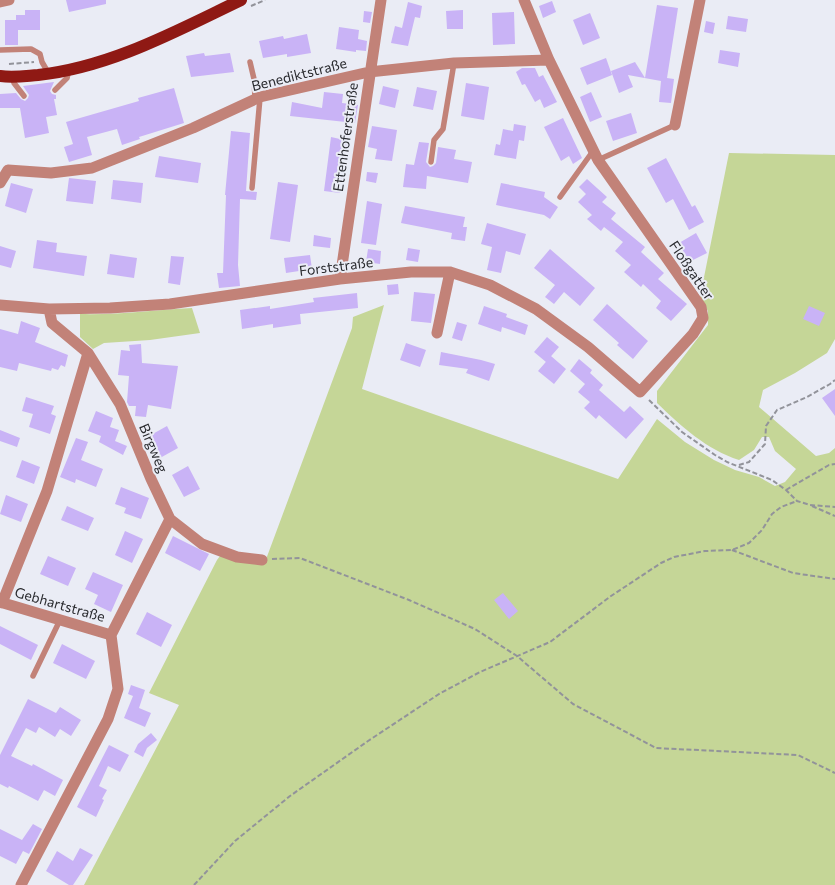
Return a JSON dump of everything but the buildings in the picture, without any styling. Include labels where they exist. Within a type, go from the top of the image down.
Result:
[{"type":"main road","points":[[6,77],[49,74],[69,70],[136,50],[241,0]]},
{"type":"street","points":[[0,2],[9,0]]},
{"type":"street","name":"Ettenhoferstraße","points":[[340,279],[381,0]]},
{"type":"street","name":"Floßgatter","points":[[524,0],[549,60],[596,156],[701,307],[703,318],[692,334],[640,392]]},
{"type":"street","points":[[675,125],[700,0]]},
{"type":"street","name":"Benediktstraße","points":[[0,183],[8,170],[51,173],[92,168],[193,128],[258,97],[370,72],[454,63],[549,60]]},
{"type":"street","name":"Forststraße","points":[[0,305],[49,309],[110,308],[170,304],[340,279],[411,272],[450,272],[490,285],[536,309],[588,347],[640,392]]},
{"type":"street","points":[[437,333],[450,272]]},
{"type":"street","name":"Birgweg","points":[[49,309],[52,322],[88,353],[120,404],[170,519],[202,544],[237,557],[262,560]]},
{"type":"street","points":[[1,603],[47,491],[88,353]]},
{"type":"street","points":[[21,885],[108,719],[118,689],[111,635],[170,519]]},
{"type":"street","name":"Gebhartstraße","points":[[1,603],[111,635]]},
{"type":"lane","points":[[0,50],[31,49],[40,54],[49,74]]},
{"type":"lane","points":[[250,62],[258,97],[252,188]]},
{"type":"lane","points":[[431,162],[434,140],[443,129],[454,63]]},
{"type":"lane","points":[[55,90],[67,78],[69,70]]},
{"type":"lane","points":[[6,77],[14,83],[24,96]]},
{"type":"lane","points":[[560,197],[596,156],[675,125]]},
{"type":"lane","points":[[33,676],[60,620]]},
{"type":"path","points":[[8,64],[42,62]]},
{"type":"path","points":[[738,466],[749,462],[765,444],[766,426],[777,410],[807,397],[835,380]]},
{"type":"path","points":[[640,392],[682,432],[715,455],[772,480],[797,501],[835,516]]},
{"type":"path","points":[[786,490],[829,465],[835,464]]},
{"type":"path","points":[[194,885],[235,841],[290,796],[439,694],[480,672],[550,642],[611,596],[674,557],[705,551],[732,550],[749,543],[762,530],[772,514],[781,507],[797,501]]},
{"type":"path","points":[[810,505],[835,508]]},
{"type":"path","points":[[732,550],[793,573],[835,580]]},
{"type":"path","points":[[262,560],[300,558],[409,600],[474,629],[516,656],[573,704],[656,748],[798,755],[835,773]]},
{"type":"green space","points":[[729,153],[835,155],[835,339],[827,353],[763,390],[759,407],[816,456],[829,453],[835,448],[835,885],[84,885],[179,705],[149,693],[217,560],[220,556],[265,562],[352,328],[353,317],[384,305],[362,389],[618,479],[657,419],[685,442],[714,460],[735,470],[759,477],[775,486],[785,482],[796,469],[775,451],[769,437],[762,437],[754,450],[739,460],[705,444],[685,429],[657,403],[657,391],[708,325],[708,311],[700,297]]},
{"type":"green space","points":[[192,308],[200,333],[150,340],[104,343],[93,349],[80,337],[80,314]]}]
